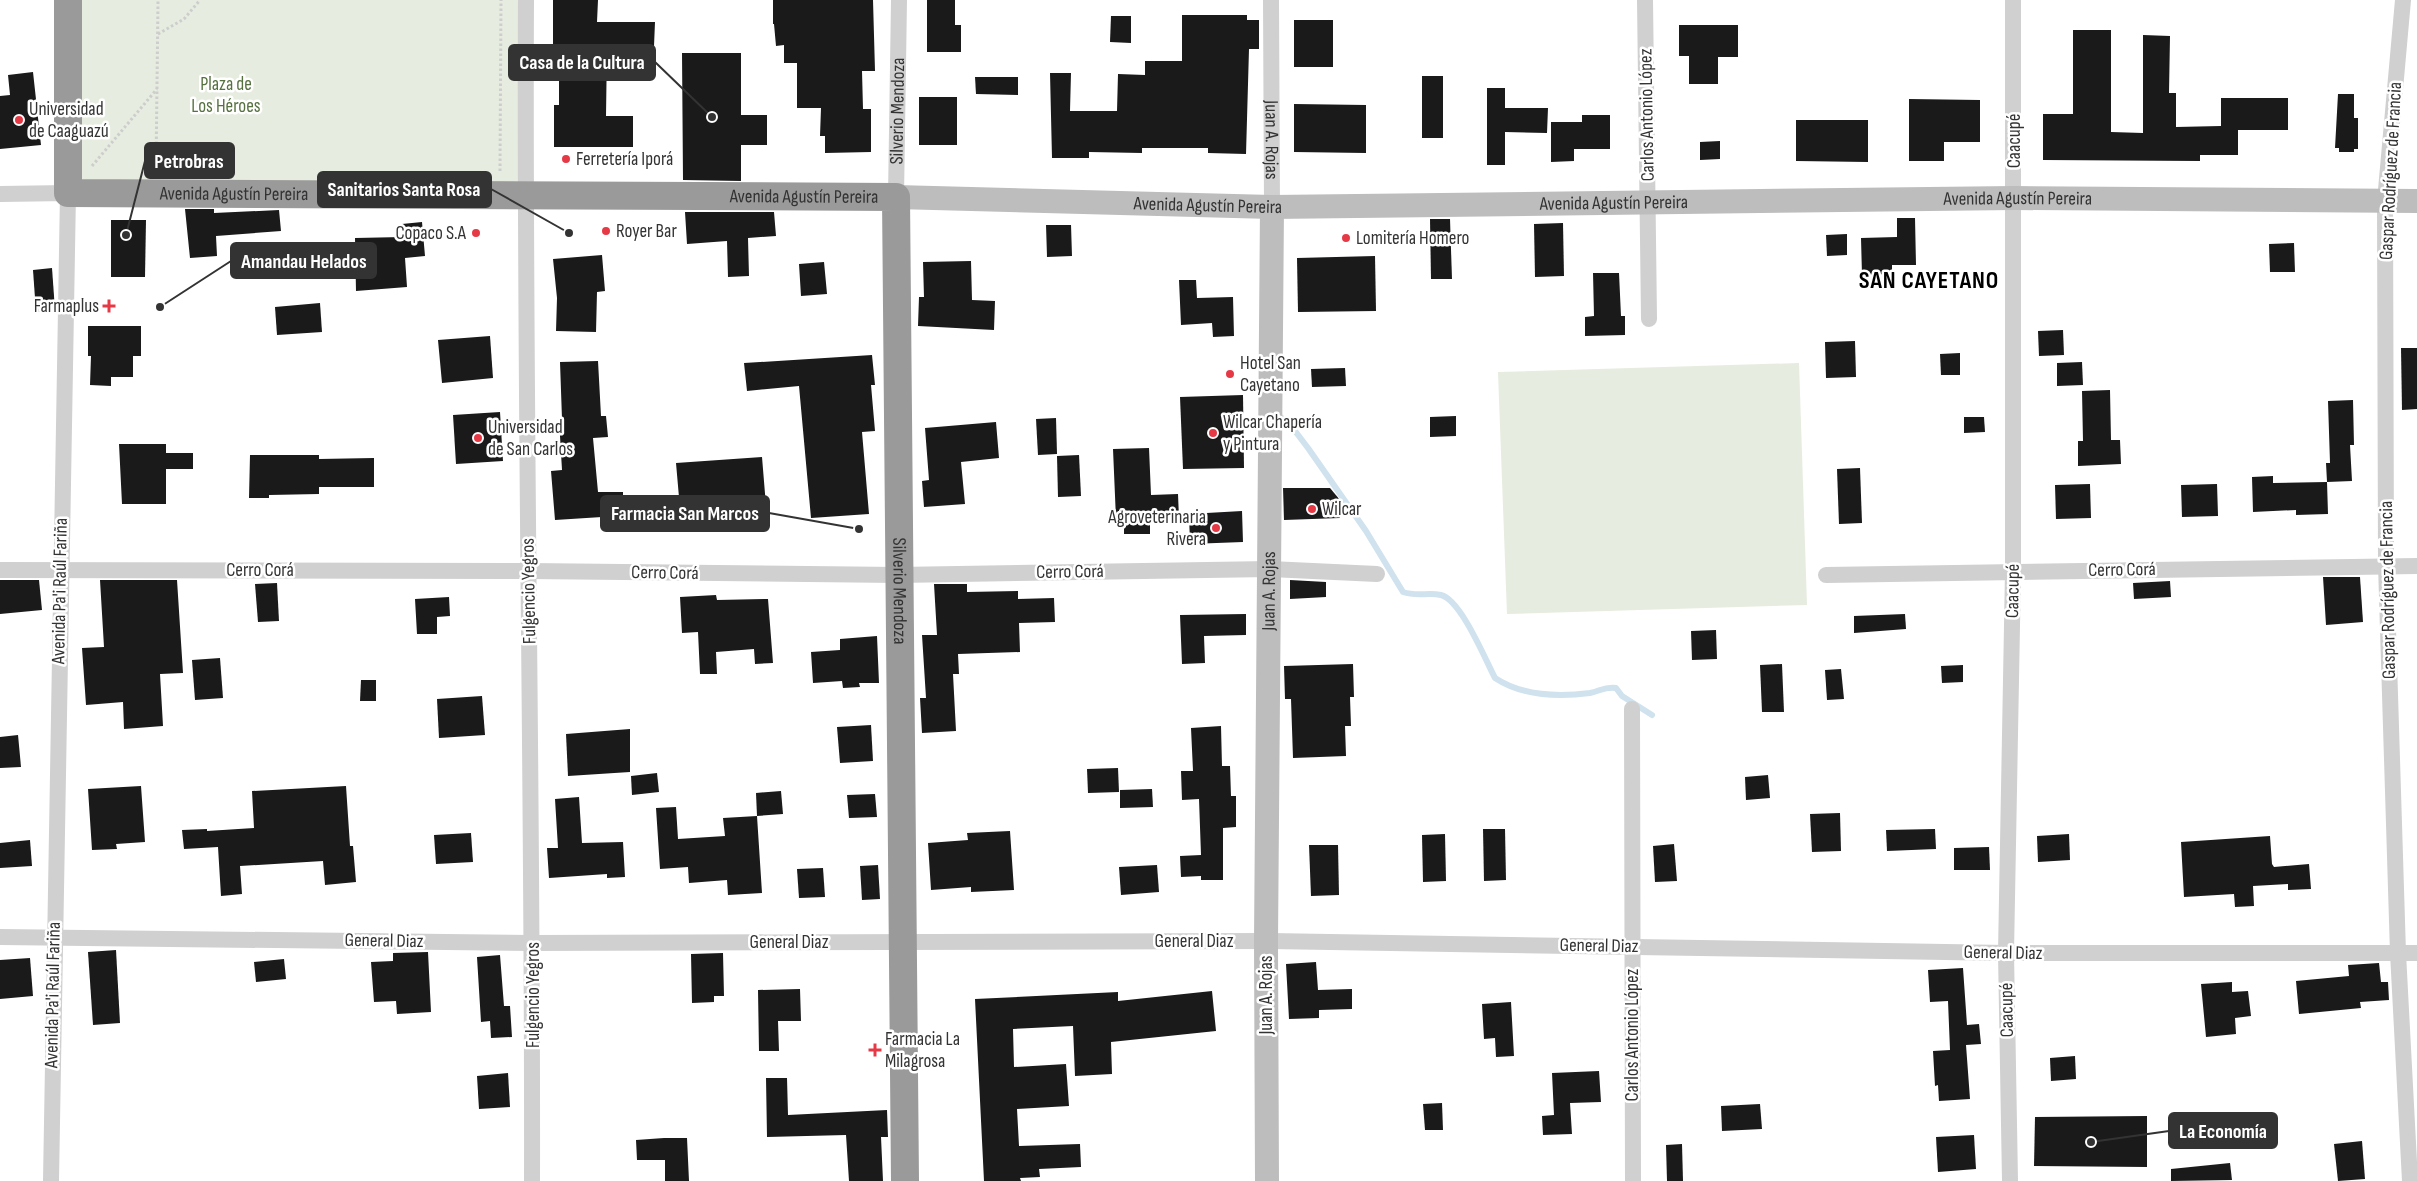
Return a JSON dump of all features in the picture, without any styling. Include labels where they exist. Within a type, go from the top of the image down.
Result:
[{"type":"highway","name":"Avenida Pa'i Raúl Fariña","points":[[68,0],[68,193]]},
{"type":"highway","name":"Avenida Agustín Pereira","points":[[68,193],[526,197],[896,197]]},
{"type":"highway","name":"Silverio Mendoza","points":[[896,197],[905,1181]]},
{"type":"main road","name":"Avenida Agustín Pereira","points":[[896,197],[1272,207],[2014,198],[2417,202]]},
{"type":"main road","name":"Juan A. Rojas","points":[[1267,1181],[1266,941],[1272,207]]},
{"type":"street","name":"Fulgencio Yegros","points":[[526,0],[533,943],[532,1181]]},
{"type":"street","name":"Silverio Mendoza","points":[[896,197],[898,0]]},
{"type":"street","name":"Juan A. Rojas","points":[[1271,0],[1272,207]]},
{"type":"street","name":"Carlos Antonio López","points":[[1645,0],[1649,319]]},
{"type":"street","name":"Caacupé","points":[[2010,1181],[2006,953],[2013,572],[2013,0]]},
{"type":"street","name":"Gaspar Rodríguez de Francia","points":[[2403,0],[2385,201],[2386,565],[2398,953],[2410,1181]]},
{"type":"street","name":"Avenida Agustín Pereira","points":[[0,194],[68,193]]},
{"type":"street","name":"Avenida Pa'i Raúl Fariña","points":[[51,1181],[68,193]]},
{"type":"street","name":"Cerro Corá","points":[[1826,575],[2417,566]]},
{"type":"street","name":"Cerro Corá","points":[[0,570],[529,571],[898,575],[1270,569],[1377,574]]},
{"type":"street","name":"Carlos Antonio López","points":[[1632,709],[1631,946],[1633,1181]]},
{"type":"street","name":"General Diaz","points":[[0,937],[533,943],[1266,941],[2006,953],[2417,953]]},
{"type":"path","points":[[156,169],[158,0]]},
{"type":"path","points":[[158,34],[184,19],[200,0]]},
{"type":"path","points":[[490,173],[500,173],[501,0]]},
{"type":"path","points":[[90,168],[157,89]]},
{"type":"path","points":[[90,159],[90,168]]},
{"type":"path","points":[[90,168],[100,168]]},
{"type":"path","points":[[147,169],[166,169]]},
{"type":"green space","name":"Plaza de Los Héroes","points":[[72,0],[523,0],[523,192],[73,190]]},
{"type":"green space","points":[[1799,363],[1807,605],[1507,614],[1498,372]]},
{"type":"building","points":[[553,0],[598,0],[597,22],[655,22],[654,46],[607,46],[606,116],[633,116],[633,147],[554,147],[554,105],[559,105],[559,46],[553,46]]},
{"type":"building","points":[[773,0],[873,0],[875,71],[862,71],[863,109],[871,109],[871,152],[825,153],[825,136],[820,136],[821,108],[797,108],[797,63],[784,63],[784,45],[776,46],[773,24]]},
{"type":"building","points":[[927,0],[955,0],[955,25],[961,25],[961,52],[927,52]]},
{"type":"building","points":[[1182,15],[1247,15],[1247,20],[1259,20],[1259,49],[1249,49],[1246,154],[1208,153],[1208,148],[1142,148],[1142,153],[1089,152],[1089,158],[1052,158],[1050,73],[1071,73],[1070,111],[1117,111],[1118,74],[1145,75],[1145,61],[1182,61]]},
{"type":"building","points":[[1111,16],[1131,16],[1131,43],[1110,42]]},
{"type":"building","points":[[1294,20],[1333,20],[1333,67],[1294,67]]},
{"type":"building","points":[[1679,25],[1738,25],[1738,57],[1718,57],[1718,84],[1689,84],[1689,56],[1679,56]]},
{"type":"building","points":[[2073,30],[2111,30],[2111,132],[2143,133],[2143,35],[2170,36],[2169,93],[2176,93],[2176,127],[2221,126],[2221,98],[2288,98],[2288,130],[2238,130],[2238,155],[2200,155],[2200,161],[2043,160],[2043,114],[2073,114]]},
{"type":"building","points":[[682,53],[741,53],[741,115],[767,115],[767,145],[741,145],[741,181],[683,180]]},
{"type":"building","name":"Universidad de Caaguazú","points":[[33,72],[41,145],[0,149],[0,96],[10,95],[8,75]]},
{"type":"building","points":[[1422,76],[1443,76],[1443,138],[1422,138]]},
{"type":"building","points":[[975,77],[1018,77],[1018,95],[976,94]]},
{"type":"building","points":[[1487,88],[1505,88],[1505,108],[1548,108],[1547,133],[1505,132],[1505,165],[1487,165]]},
{"type":"building","points":[[2338,94],[2354,94],[2354,118],[2358,118],[2358,149],[2354,149],[2354,152],[2339,152],[2339,148],[2335,148]]},
{"type":"building","points":[[919,97],[957,97],[957,145],[919,145]]},
{"type":"building","points":[[1909,99],[1980,100],[1980,142],[1944,142],[1944,161],[1909,161]]},
{"type":"building","points":[[1294,104],[1366,105],[1366,153],[1294,152]]},
{"type":"building","points":[[1582,115],[1610,115],[1610,149],[1574,149],[1574,161],[1551,162],[1551,122],[1582,122]]},
{"type":"building","points":[[1796,120],[1868,120],[1868,162],[1796,161]]},
{"type":"building","points":[[1720,141],[1720,159],[1700,160],[1700,142]]},
{"type":"building","points":[[185,209],[214,209],[214,213],[279,210],[281,231],[216,236],[217,256],[190,258]]},
{"type":"building","points":[[685,212],[774,212],[776,236],[748,238],[749,276],[728,277],[727,241],[687,244]]},
{"type":"building","points":[[1897,218],[1915,218],[1916,265],[1892,265],[1892,274],[1862,275],[1861,238],[1897,237]]},
{"type":"building","points":[[1430,219],[1450,219],[1452,279],[1431,279]]},
{"type":"building","points":[[111,220],[146,220],[145,277],[111,277]]},
{"type":"building","points":[[422,222],[425,256],[405,258],[407,287],[356,291],[355,238],[403,237],[402,224]]},
{"type":"building","points":[[1563,223],[1564,276],[1535,277],[1534,224]]},
{"type":"building","points":[[1046,225],[1071,225],[1072,256],[1047,257]]},
{"type":"building","points":[[1847,234],[1847,255],[1827,256],[1826,235]]},
{"type":"building","points":[[2294,243],[2295,272],[2270,272],[2269,244]]},
{"type":"building","points":[[602,255],[605,291],[597,292],[596,332],[556,331],[557,298],[553,259]]},
{"type":"building","points":[[1375,256],[1376,311],[1298,312],[1297,258]]},
{"type":"building","points":[[971,261],[972,300],[995,301],[994,330],[918,326],[919,297],[924,297],[923,262]]},
{"type":"building","points":[[824,262],[827,294],[801,296],[799,264]]},
{"type":"building","points":[[52,268],[55,310],[36,312],[33,270]]},
{"type":"building","points":[[1593,273],[1619,273],[1621,316],[1625,316],[1625,335],[1585,336],[1585,317],[1594,316]]},
{"type":"building","points":[[1179,280],[1196,280],[1197,298],[1233,297],[1234,336],[1213,337],[1212,323],[1181,325]]},
{"type":"building","points":[[320,303],[322,332],[277,335],[275,307]]},
{"type":"building","points":[[88,326],[141,326],[141,356],[133,356],[133,377],[111,377],[111,386],[90,385],[91,356],[88,356]]},
{"type":"building","points":[[2063,330],[2064,355],[2039,356],[2038,331]]},
{"type":"building","points":[[490,336],[493,378],[442,383],[438,340]]},
{"type":"building","points":[[1855,341],[1856,377],[1826,378],[1825,342]]},
{"type":"building","points":[[2401,348],[2417,348],[2417,409],[2402,410]]},
{"type":"building","points":[[1960,353],[1960,375],[1941,375],[1940,354]]},
{"type":"building","points":[[872,355],[875,385],[871,385],[875,431],[862,432],[869,514],[811,518],[799,386],[747,391],[744,363]]},
{"type":"building","points":[[598,361],[601,416],[606,416],[608,437],[593,438],[598,492],[623,492],[623,520],[602,521],[602,517],[555,520],[551,471],[562,470],[559,419],[562,419],[560,362]]},
{"type":"building","points":[[2082,362],[2083,385],[2057,386],[2057,363]]},
{"type":"building","points":[[1345,368],[1346,386],[1312,387],[1311,369]]},
{"type":"building","points":[[2110,390],[2111,440],[2120,440],[2121,464],[2078,466],[2078,441],[2083,441],[2082,391]]},
{"type":"building","name":"Wilcar Chapería y Pintura","points":[[1243,395],[1244,468],[1183,469],[1180,397]]},
{"type":"building","points":[[2353,400],[2354,445],[2350,445],[2352,481],[2327,482],[2326,463],[2330,463],[2328,401]]},
{"type":"building","name":"Universidad de San Carlos","points":[[500,412],[503,461],[456,464],[453,415]]},
{"type":"building","points":[[1456,416],[1456,436],[1430,437],[1430,417]]},
{"type":"building","points":[[1964,417],[1984,417],[1985,432],[1964,433]]},
{"type":"building","points":[[1056,418],[1057,454],[1038,455],[1036,419]]},
{"type":"building","points":[[996,422],[999,458],[961,462],[965,504],[924,507],[922,481],[929,480],[925,428]]},
{"type":"building","points":[[119,444],[166,444],[166,453],[193,453],[193,469],[166,469],[166,504],[122,504]]},
{"type":"building","points":[[1149,448],[1151,495],[1178,494],[1179,518],[1150,519],[1150,534],[1124,534],[1124,519],[1116,519],[1113,449]]},
{"type":"building","points":[[250,455],[319,455],[319,459],[374,458],[374,487],[319,487],[319,494],[269,495],[269,498],[249,498]]},
{"type":"building","points":[[1079,455],[1081,496],[1058,497],[1057,456]]},
{"type":"building","points":[[762,457],[767,518],[751,520],[751,515],[681,520],[676,463]]},
{"type":"building","points":[[1860,468],[1862,523],[1839,524],[1837,469]]},
{"type":"building","points":[[2273,476],[2273,483],[2327,482],[2328,514],[2296,515],[2296,510],[2253,512],[2252,477]]},
{"type":"building","points":[[2090,484],[2091,518],[2056,519],[2055,485]]},
{"type":"building","points":[[2217,484],[2218,516],[2182,517],[2181,485]]},
{"type":"building","name":"Wilcar","points":[[1283,488],[1330,488],[1340,500],[1340,518],[1284,520]]},
{"type":"building","name":"Agroveterinaria Rivera","points":[[1242,511],[1243,542],[1190,544],[1189,514]]},
{"type":"building","points":[[2323,577],[2360,577],[2363,622],[2326,625]]},
{"type":"building","points":[[0,580],[39,580],[42,610],[0,614]]},
{"type":"building","points":[[100,580],[177,580],[183,673],[160,674],[163,726],[124,729],[123,702],[86,705],[82,648],[104,647]]},
{"type":"building","points":[[1290,580],[1326,582],[1326,597],[1290,599]]},
{"type":"building","points":[[2170,581],[2171,597],[2134,599],[2133,583]]},
{"type":"building","points":[[277,583],[279,621],[258,622],[255,584]]},
{"type":"building","points":[[934,584],[967,584],[967,592],[1018,591],[1018,599],[1054,598],[1055,622],[1019,623],[1020,652],[958,654],[959,674],[953,674],[956,731],[922,733],[920,698],[926,698],[922,635],[937,635]]},
{"type":"building","points":[[716,595],[717,600],[768,599],[773,663],[755,664],[754,649],[716,652],[717,674],[700,674],[698,632],[682,633],[680,597]]},
{"type":"building","points":[[449,597],[450,616],[437,617],[437,634],[417,634],[415,599]]},
{"type":"building","points":[[1246,614],[1246,635],[1204,636],[1205,663],[1182,664],[1180,615]]},
{"type":"building","points":[[1905,614],[1906,629],[1854,633],[1854,616]]},
{"type":"building","points":[[1716,630],[1717,659],[1692,660],[1691,631]]},
{"type":"building","points":[[877,636],[879,683],[859,683],[860,687],[843,688],[842,681],[813,683],[811,652],[840,650],[840,639]]},
{"type":"building","points":[[220,658],[223,698],[195,700],[192,660]]},
{"type":"building","points":[[1353,664],[1354,697],[1350,697],[1351,726],[1345,726],[1346,756],[1293,758],[1291,699],[1285,699],[1284,666]]},
{"type":"building","points":[[1782,664],[1784,712],[1762,712],[1760,665]]},
{"type":"building","points":[[1963,665],[1963,682],[1942,683],[1941,666]]},
{"type":"building","points":[[1841,669],[1844,699],[1827,700],[1825,670]]},
{"type":"building","points":[[361,680],[376,680],[376,701],[360,701]]},
{"type":"building","points":[[482,696],[485,735],[439,738],[437,699]]},
{"type":"building","points":[[871,725],[873,761],[840,763],[837,727]]},
{"type":"building","points":[[1221,726],[1222,766],[1230,766],[1231,796],[1236,796],[1236,827],[1223,828],[1223,880],[1201,880],[1201,876],[1181,877],[1180,856],[1201,855],[1199,799],[1182,800],[1181,771],[1193,771],[1191,728]]},
{"type":"building","points":[[630,729],[630,772],[568,776],[566,734]]},
{"type":"building","points":[[18,735],[21,767],[0,768],[0,737]]},
{"type":"building","points":[[1118,768],[1119,792],[1088,793],[1087,769]]},
{"type":"building","points":[[657,773],[659,792],[632,795],[631,776]]},
{"type":"building","points":[[1768,775],[1770,798],[1746,800],[1745,777]]},
{"type":"building","points":[[141,786],[145,842],[116,844],[117,849],[92,850],[88,789]]},
{"type":"building","points":[[346,786],[350,846],[353,846],[356,882],[325,885],[323,861],[240,866],[242,894],[221,896],[218,847],[184,849],[182,830],[207,829],[207,831],[254,828],[252,791]]},
{"type":"building","points":[[1152,789],[1153,807],[1120,808],[1120,790]]},
{"type":"building","points":[[781,791],[783,814],[757,816],[756,793]]},
{"type":"building","points":[[875,794],[877,817],[849,818],[847,795]]},
{"type":"building","points":[[579,797],[582,843],[623,842],[625,877],[607,878],[607,874],[549,878],[547,848],[558,848],[555,799]]},
{"type":"building","points":[[676,807],[678,839],[725,836],[723,818],[757,816],[762,893],[728,895],[727,880],[689,883],[688,867],[660,869],[656,808]]},
{"type":"building","points":[[1840,813],[1841,851],[1812,852],[1810,814]]},
{"type":"building","points":[[1483,829],[1505,829],[1506,880],[1484,881]]},
{"type":"building","points":[[1935,829],[1936,849],[1887,851],[1886,830]]},
{"type":"building","points":[[1010,831],[1014,890],[971,892],[971,887],[931,890],[928,843],[968,840],[967,833]]},
{"type":"building","points":[[471,833],[473,862],[436,864],[434,835]]},
{"type":"building","points":[[1445,834],[1446,881],[1423,882],[1422,835]]},
{"type":"building","points":[[2069,834],[2070,860],[2038,862],[2037,836]]},
{"type":"building","points":[[2270,836],[2272,864],[2274,867],[2309,864],[2311,889],[2288,890],[2288,884],[2253,886],[2254,906],[2235,907],[2234,894],[2184,897],[2181,842]]},
{"type":"building","points":[[30,840],[32,866],[0,868],[0,843]]},
{"type":"building","points":[[1674,844],[1677,881],[1655,882],[1653,846]]},
{"type":"building","points":[[1309,845],[1338,845],[1339,895],[1311,896]]},
{"type":"building","points":[[1989,847],[1990,870],[1954,870],[1954,848]]},
{"type":"building","points":[[878,865],[880,899],[862,900],[860,866]]},
{"type":"building","points":[[1157,865],[1159,892],[1121,895],[1119,867]]},
{"type":"building","points":[[823,868],[825,897],[799,898],[797,869]]},
{"type":"building","points":[[116,950],[120,1023],[93,1025],[88,952]]},
{"type":"building","points":[[428,952],[431,1012],[397,1014],[396,1001],[374,1002],[371,962],[393,961],[393,953]]},
{"type":"building","points":[[723,953],[724,996],[714,996],[714,1002],[692,1003],[691,954]]},
{"type":"building","points":[[500,955],[504,1006],[510,1006],[512,1037],[491,1038],[490,1021],[481,1022],[477,957]]},
{"type":"building","points":[[30,958],[33,996],[0,999],[0,960]]},
{"type":"building","points":[[284,959],[286,979],[256,982],[254,962]]},
{"type":"building","points":[[1316,962],[1318,990],[1352,989],[1352,1009],[1319,1010],[1319,1018],[1289,1019],[1286,964]]},
{"type":"building","points":[[2379,963],[2381,982],[2388,982],[2389,1000],[2360,1002],[2361,1008],[2299,1014],[2296,981],[2349,976],[2348,965]]},
{"type":"building","points":[[1963,968],[1967,1025],[1979,1024],[1981,1044],[1966,1045],[1970,1099],[1939,1101],[1938,1085],[1935,1086],[1933,1051],[1950,1050],[1948,1001],[1930,1002],[1928,970]]},
{"type":"building","points":[[2232,982],[2232,992],[2248,991],[2251,1016],[2235,1018],[2236,1034],[2206,1037],[2201,984]]},
{"type":"building","points":[[800,989],[801,1021],[778,1021],[779,1051],[759,1051],[758,990]]},
{"type":"building","points":[[1212,991],[1216,1031],[1111,1042],[1112,1074],[1075,1076],[1073,1026],[1013,1029],[1014,1067],[1066,1064],[1069,1106],[1017,1109],[1019,1146],[1080,1144],[1081,1167],[1039,1169],[1040,1177],[1020,1178],[1021,1181],[984,1181],[975,999],[1118,992],[1118,1001]]},
{"type":"building","points":[[1511,1002],[1514,1056],[1496,1057],[1495,1038],[1484,1039],[1482,1004]]},
{"type":"building","points":[[2075,1056],[2076,1079],[2051,1081],[2050,1058]]},
{"type":"building","points":[[1599,1071],[1601,1102],[1570,1103],[1572,1134],[1543,1135],[1542,1116],[1554,1115],[1552,1073]]},
{"type":"building","points":[[508,1073],[510,1107],[479,1109],[477,1076]]},
{"type":"building","points":[[766,1078],[787,1078],[788,1115],[887,1110],[888,1137],[881,1137],[883,1181],[849,1181],[846,1135],[767,1137]]},
{"type":"building","points":[[1442,1103],[1443,1130],[1425,1130],[1423,1104]]},
{"type":"building","points":[[1760,1104],[1762,1129],[1722,1131],[1721,1106]]},
{"type":"building","points":[[2147,1116],[2147,1167],[2034,1166],[2035,1117]]},
{"type":"building","points":[[1974,1135],[1976,1169],[1938,1172],[1936,1137]]},
{"type":"building","points":[[687,1138],[689,1181],[665,1181],[665,1160],[637,1160],[636,1140]]},
{"type":"building","points":[[2362,1141],[2365,1179],[2338,1181],[2334,1144]]},
{"type":"building","points":[[1682,1144],[1683,1181],[1667,1181],[1666,1145]]},
{"type":"building","points":[[2230,1163],[2232,1180],[2171,1181],[2171,1169]]},
{"type":"waterway","points":[[1276,413],[1292,427],[1308,448],[1366,531],[1403,592],[1436,594],[1449,599],[1464,618],[1495,678],[1528,692],[1553,695],[1590,693],[1616,688],[1622,696],[1652,715]]},
{"type":"place","name":"Casa de la Cultura","points":[[712,117]]},
{"type":"place","name":"Universidad de Caaguazú","points":[[19,120]]},
{"type":"place","name":"Ferretería Iporá","points":[[566,159]]},
{"type":"place","name":"Royer Bar","points":[[606,231]]},
{"type":"place","name":"Copaco S.A","points":[[476,233]]},
{"type":"place","name":"Sanitarios Santa Rosa","points":[[569,233]]},
{"type":"place","name":"Petrobras","points":[[126,235]]},
{"type":"place","name":"Lomitería Homero","points":[[1346,238]]},
{"type":"place","name":"Farmaplus","points":[[109,306]]},
{"type":"place","name":"Amandau Helados","points":[[160,307]]},
{"type":"place","name":"Hotel San Cayetano","points":[[1230,374]]},
{"type":"place","name":"Wilcar Chapería y Pintura","points":[[1213,433]]},
{"type":"place","name":"Universidad de San Carlos","points":[[478,438]]},
{"type":"place","name":"Wilcar","points":[[1312,509]]},
{"type":"place","name":"Agroveterinaria Rivera","points":[[1216,528]]},
{"type":"place","name":"Farmacia San Marcos","points":[[859,529]]},
{"type":"place","name":"Farmacia La Milagrosa","points":[[875,1050]]},
{"type":"place","name":"La Economía","points":[[2091,1142]]},
{"type":"district","name":"SAN CAYETANO","points":[[1929,280]]}]
